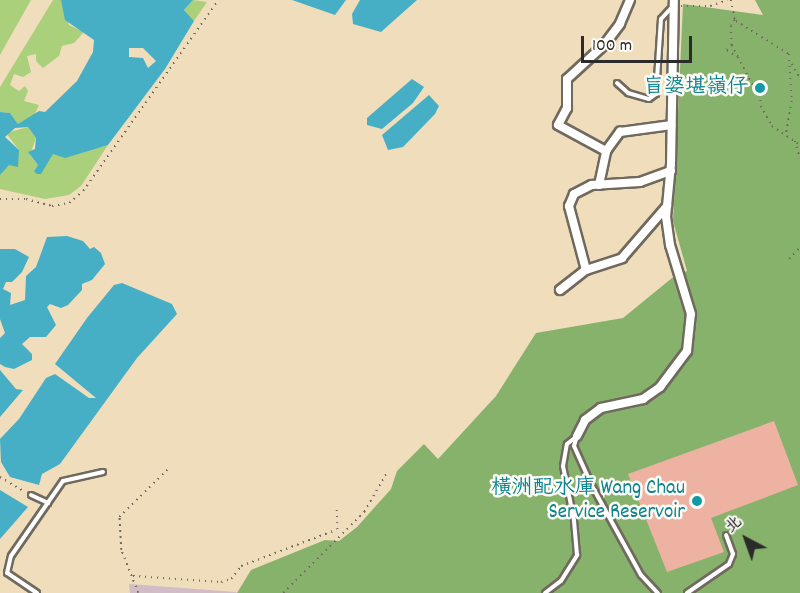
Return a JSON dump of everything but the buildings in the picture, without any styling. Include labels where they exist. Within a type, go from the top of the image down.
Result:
[{"type":"street","points":[[606,151],[558,125],[567,108],[567,79],[604,45],[621,24],[630,0]]},
{"type":"street","points":[[577,436],[591,414],[643,399],[660,387],[687,351],[692,314],[670,245],[667,206],[671,171],[674,3]]},
{"type":"street","points":[[599,185],[606,151],[620,132],[672,124]]},
{"type":"street","points":[[586,270],[569,206],[574,194],[599,185],[640,182],[671,171]]},
{"type":"street","points":[[560,290],[586,270],[622,258],[667,206]]},
{"type":"lane","points":[[617,83],[628,93],[649,99],[656,94],[661,19],[674,3]]},
{"type":"lane","points":[[577,436],[574,446],[592,486],[641,575],[658,593]]},
{"type":"lane","points":[[545,593],[561,581],[577,555],[574,520],[562,466],[567,444],[577,436]]},
{"type":"lane","points":[[37,593],[7,573],[11,556],[63,481],[103,472]]},
{"type":"lane","points":[[31,495],[48,503]]},
{"type":"lane","points":[[687,593],[729,564],[733,554],[726,535]]},
{"type":"path","points":[[0,199],[26,199],[52,206],[69,203],[83,191],[218,0]]},
{"type":"path","points":[[674,3],[710,6],[727,0]]},
{"type":"path","points":[[731,0],[735,20],[731,26],[732,45],[753,85],[760,88],[761,106],[767,118],[800,145]]},
{"type":"path","points":[[735,20],[779,44],[789,54],[792,100],[786,135]]},
{"type":"path","points":[[732,45],[727,50],[738,57]]},
{"type":"path","points":[[791,63],[800,78]]},
{"type":"path","points":[[795,140],[800,158]]},
{"type":"path","points":[[789,259],[800,248]]},
{"type":"path","points":[[138,593],[134,576],[118,538],[119,517],[168,469]]},
{"type":"path","points":[[283,593],[339,533],[364,512],[386,474]]},
{"type":"path","points":[[0,477],[31,495]]},
{"type":"path","points":[[337,510],[336,530],[339,533]]},
{"type":"path","points":[[134,576],[221,582],[231,579],[241,566],[336,530]]},
{"type":"shaded area","points":[[129,584],[236,592],[237,593],[130,593]]},
{"type":"green space","points":[[0,0],[31,0],[0,55]]},
{"type":"green space","points":[[53,0],[61,0],[69,25],[84,32],[74,43],[62,46],[59,56],[43,68],[36,61],[36,54],[27,56],[31,72],[23,77],[14,74],[10,85],[19,91],[25,86],[28,91],[24,101],[39,105],[33,118],[18,124],[10,113],[0,112],[0,87]]},
{"type":"green space","points":[[193,0],[207,2],[194,21],[184,10]]},
{"type":"green space","points":[[755,0],[800,0],[800,593],[237,593],[251,570],[325,540],[339,541],[357,527],[391,489],[397,471],[424,444],[438,459],[496,396],[536,333],[623,318],[672,278],[687,271],[673,221],[683,4],[763,15]]},
{"type":"green space","points":[[28,127],[36,138],[30,155],[38,165],[34,170],[48,162],[53,153],[81,152],[108,145],[81,186],[69,195],[45,199],[0,189],[0,175],[19,150],[6,133]]},
{"type":"water","points":[[61,0],[193,0],[184,10],[194,21],[165,69],[108,145],[65,158],[53,154],[41,174],[37,174],[34,171],[38,165],[28,152],[35,149],[36,138],[28,127],[15,128],[5,137],[19,150],[18,167],[9,165],[0,175],[0,112],[10,113],[18,124],[39,111],[45,112],[77,81],[93,52],[94,40],[65,20]],"holes":[[[129,48],[143,48],[156,61],[148,68],[143,58],[129,57]]]},
{"type":"water","points":[[292,0],[346,0],[335,15]]},
{"type":"water","points":[[360,0],[417,0],[381,32],[353,24],[352,14]]},
{"type":"water","points":[[412,79],[424,87],[413,103],[382,129],[367,125],[367,118]]},
{"type":"water","points":[[429,95],[439,106],[435,114],[403,147],[388,150],[382,135]]},
{"type":"water","points":[[67,236],[83,241],[90,249],[94,247],[101,253],[105,264],[92,280],[82,284],[82,290],[68,305],[61,308],[50,304],[47,307],[56,325],[46,337],[30,337],[22,344],[32,354],[32,360],[14,369],[5,367],[0,364],[0,338],[5,333],[0,319],[0,249],[15,249],[29,257],[22,272],[12,282],[6,282],[3,289],[11,293],[10,305],[25,300],[26,276],[36,267],[47,237]]},
{"type":"water","points":[[122,283],[172,304],[177,314],[137,358],[60,464],[42,474],[39,485],[10,477],[1,462],[0,439],[19,419],[46,378],[55,374],[89,398],[96,398],[55,364],[87,318],[114,285]]},
{"type":"water","points":[[0,370],[16,389],[23,390],[0,417]]},
{"type":"water","points":[[0,490],[28,507],[0,539]]},
{"type":"place","name":"盲婆堪嶺仔","points":[[760,88]]},
{"type":"place","name":"橫洲配水庫 Wang Chau Service Reservoir","points":[[697,501]]}]
